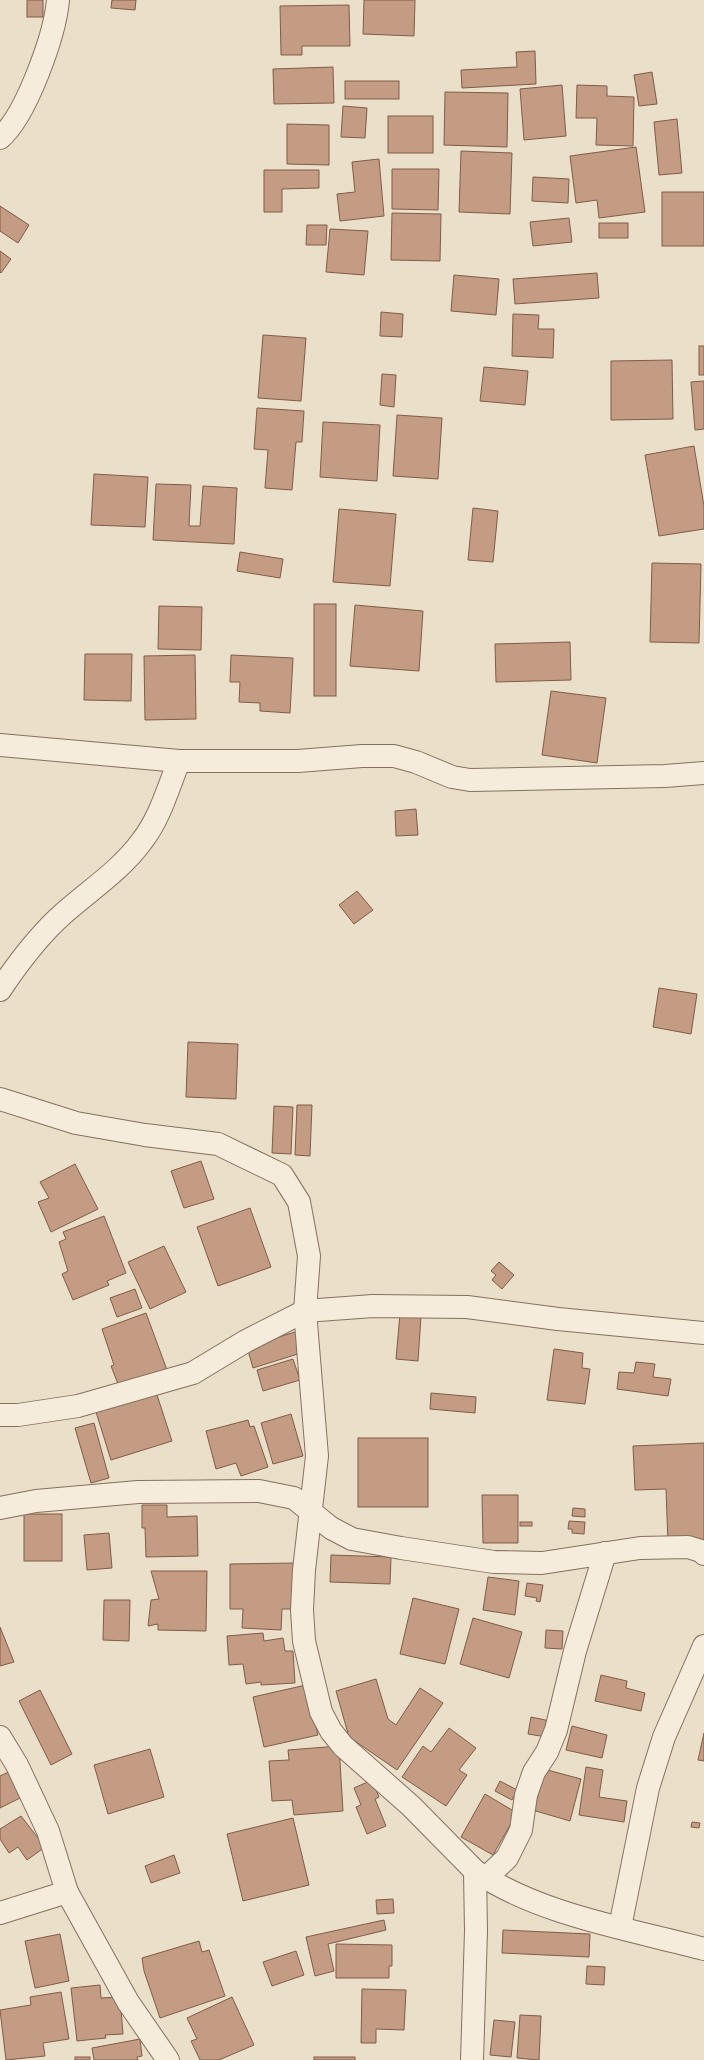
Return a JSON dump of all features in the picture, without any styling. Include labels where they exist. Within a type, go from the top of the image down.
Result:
[{"type":"street","points":[[0,138],[14,120],[27,97],[51,36],[57,15],[58,0]]},
{"type":"street","points":[[0,745],[178,761],[298,761],[362,756],[394,756],[416,762],[452,777],[470,780],[665,776],[704,773]]},
{"type":"street","points":[[0,990],[29,950],[58,919],[102,883],[142,841],[162,806],[178,761]]},
{"type":"street","points":[[0,1099],[76,1123],[145,1135],[218,1144],[282,1175],[299,1202],[309,1256],[305,1311],[317,1456],[304,1570],[302,1610],[304,1641],[321,1712],[331,1731],[344,1746],[411,1806],[480,1875],[544,1906],[704,1949]]},
{"type":"street","points":[[0,1416],[18,1416],[78,1406],[193,1374],[246,1341],[305,1311],[373,1306],[467,1307],[558,1319],[704,1333]]},
{"type":"street","points":[[0,1508],[36,1502],[138,1492],[258,1491],[294,1498],[331,1528],[352,1539],[494,1562],[542,1563],[640,1548],[688,1547],[702,1551],[704,1554]]},
{"type":"street","points":[[480,1875],[507,1858],[521,1830],[526,1796],[534,1772],[547,1752],[556,1730],[575,1651],[605,1553]]},
{"type":"street","points":[[620,1927],[648,1788],[664,1737],[704,1646]]},
{"type":"street","points":[[0,1737],[17,1765],[48,1831],[67,1892],[128,2002],[168,2060]]},
{"type":"street","points":[[472,2060],[476,1931],[480,1875]]},
{"type":"street","points":[[0,1913],[67,1892]]},
{"type":"building","points":[[27,0],[43,0],[43,17],[27,17]]},
{"type":"building","points":[[112,0],[136,0],[135,10],[111,8]]},
{"type":"building","points":[[364,0],[415,0],[414,36],[363,34]]},
{"type":"building","points":[[349,5],[350,46],[302,46],[302,55],[281,55],[280,6]]},
{"type":"building","points":[[535,51],[536,84],[462,88],[461,70],[517,67],[516,52]]},
{"type":"building","points":[[333,67],[334,103],[274,104],[273,69]]},
{"type":"building","points":[[652,72],[657,104],[639,106],[634,75]]},
{"type":"building","points":[[345,81],[399,81],[399,99],[345,99]]},
{"type":"building","points":[[562,85],[566,136],[524,140],[520,89]]},
{"type":"building","points":[[577,85],[607,86],[607,96],[634,97],[633,146],[596,145],[597,118],[576,118]]},
{"type":"building","points":[[445,92],[508,93],[507,147],[444,145]]},
{"type":"building","points":[[343,106],[367,108],[365,138],[341,137]]},
{"type":"building","points":[[388,116],[433,116],[433,153],[388,153]]},
{"type":"building","points":[[677,119],[682,173],[659,175],[654,122]]},
{"type":"building","points":[[287,124],[329,125],[329,165],[287,164]]},
{"type":"building","points":[[636,147],[645,212],[599,218],[597,200],[576,203],[570,156]]},
{"type":"building","points":[[461,151],[512,153],[510,214],[459,212]]},
{"type":"building","points":[[379,159],[384,216],[340,221],[337,194],[355,192],[352,162]]},
{"type":"building","points":[[392,169],[439,169],[438,210],[392,209]]},
{"type":"building","points":[[264,170],[319,170],[319,188],[282,189],[282,212],[264,212]]},
{"type":"building","points":[[533,177],[569,179],[568,203],[532,201]]},
{"type":"building","points":[[662,192],[704,192],[704,246],[662,246]]},
{"type":"building","points":[[0,206],[29,225],[18,243],[0,231]]},
{"type":"building","points":[[392,213],[441,214],[440,261],[391,260]]},
{"type":"building","points":[[569,218],[572,242],[533,246],[530,222]]},
{"type":"building","points":[[599,223],[628,223],[628,238],[599,238]]},
{"type":"building","points":[[307,225],[327,225],[326,245],[306,245]]},
{"type":"building","points":[[330,229],[368,231],[364,275],[326,272]]},
{"type":"building","points":[[0,251],[11,259],[1,273],[0,272]]},
{"type":"building","points":[[597,273],[599,298],[515,304],[513,279]]},
{"type":"building","points":[[454,275],[499,279],[496,315],[451,311]]},
{"type":"building","points":[[381,312],[403,314],[402,337],[380,336]]},
{"type":"building","points":[[513,314],[539,315],[538,329],[554,329],[553,358],[512,356]]},
{"type":"building","points":[[263,335],[306,338],[301,401],[258,398]]},
{"type":"building","points":[[699,346],[704,346],[704,375],[699,375]]},
{"type":"building","points":[[672,360],[673,419],[611,420],[611,361]]},
{"type":"building","points":[[484,367],[528,371],[525,405],[480,401]]},
{"type":"building","points":[[382,374],[396,375],[394,407],[380,405]]},
{"type":"building","points":[[704,381],[704,429],[695,430],[691,382]]},
{"type":"building","points":[[257,408],[304,411],[302,442],[296,442],[292,490],[265,488],[268,450],[254,449]]},
{"type":"building","points":[[397,415],[442,418],[438,479],[393,476]]},
{"type":"building","points":[[323,422],[380,425],[377,481],[320,477]]},
{"type":"building","points":[[694,446],[704,506],[704,529],[659,536],[645,455]]},
{"type":"building","points":[[94,474],[148,477],[145,527],[91,525]]},
{"type":"building","points":[[156,484],[191,485],[189,526],[200,526],[203,486],[237,488],[234,544],[153,540]]},
{"type":"building","points":[[473,508],[498,511],[493,562],[468,560]]},
{"type":"building","points":[[339,509],[396,514],[390,586],[333,582]]},
{"type":"building","points":[[240,552],[283,559],[280,578],[237,571]]},
{"type":"building","points":[[652,563],[701,564],[699,643],[650,642]]},
{"type":"building","points":[[314,604],[336,604],[336,696],[314,696]]},
{"type":"building","points":[[355,605],[423,611],[419,671],[350,666]]},
{"type":"building","points":[[159,606],[202,607],[201,650],[158,649]]},
{"type":"building","points":[[570,642],[571,680],[496,682],[495,644]]},
{"type":"building","points":[[85,654],[132,654],[131,701],[84,700]]},
{"type":"building","points":[[195,655],[196,719],[145,720],[144,656]]},
{"type":"building","points":[[231,655],[293,658],[290,713],[260,711],[260,703],[239,702],[240,682],[230,682]]},
{"type":"building","points":[[551,691],[606,698],[597,763],[542,755]]},
{"type":"building","points":[[416,809],[418,835],[396,836],[395,811]]},
{"type":"building","points":[[357,891],[373,910],[354,924],[339,905]]},
{"type":"building","points":[[659,988],[697,994],[691,1034],[653,1027]]},
{"type":"building","points":[[188,1042],[238,1044],[236,1099],[186,1097]]},
{"type":"building","points":[[297,1105],[312,1105],[310,1156],[295,1155]]},
{"type":"building","points":[[274,1106],[293,1107],[291,1154],[272,1153]]},
{"type":"building","points":[[201,1161],[214,1199],[184,1208],[171,1171]]},
{"type":"building","points":[[75,1164],[98,1209],[51,1232],[38,1202],[49,1198],[40,1182]]},
{"type":"building","points":[[250,1208],[271,1267],[218,1286],[197,1227]]},
{"type":"building","points":[[104,1216],[126,1273],[107,1281],[109,1285],[73,1300],[62,1274],[68,1271],[59,1242],[66,1239],[63,1232]]},
{"type":"building","points":[[164,1246],[186,1292],[150,1309],[128,1262]]},
{"type":"building","points":[[499,1262],[514,1275],[502,1289],[492,1280],[496,1275],[491,1271]]},
{"type":"building","points":[[135,1289],[142,1308],[117,1317],[110,1298]]},
{"type":"building","points":[[146,1313],[167,1370],[120,1389],[111,1366],[114,1365],[102,1329]]},
{"type":"building","points":[[400,1314],[421,1316],[418,1361],[396,1359]]},
{"type":"building","points":[[295,1332],[301,1353],[253,1368],[247,1347]]},
{"type":"building","points":[[554,1349],[583,1353],[582,1368],[590,1369],[585,1404],[547,1400]]},
{"type":"building","points":[[293,1359],[300,1380],[263,1391],[257,1370]]},
{"type":"building","points":[[636,1362],[655,1364],[653,1377],[671,1379],[668,1396],[617,1389],[619,1372],[634,1373]]},
{"type":"building","points":[[156,1392],[172,1441],[111,1460],[96,1412]]},
{"type":"building","points":[[431,1393],[476,1397],[475,1413],[430,1409]]},
{"type":"building","points":[[291,1414],[303,1456],[273,1464],[261,1423]]},
{"type":"building","points":[[248,1420],[250,1427],[254,1426],[268,1467],[241,1476],[236,1463],[216,1469],[206,1431]]},
{"type":"building","points":[[94,1423],[109,1478],[91,1483],[75,1428]]},
{"type":"building","points":[[358,1438],[428,1438],[428,1507],[358,1507]]},
{"type":"building","points":[[704,1443],[704,1543],[668,1544],[666,1489],[635,1490],[633,1446]]},
{"type":"building","points":[[482,1495],[518,1495],[518,1543],[483,1543]]},
{"type":"building","points":[[142,1505],[167,1505],[167,1517],[197,1516],[198,1556],[146,1557],[145,1528],[142,1528]]},
{"type":"building","points":[[573,1508],[585,1509],[585,1517],[572,1516]]},
{"type":"building","points":[[24,1514],[62,1514],[62,1561],[24,1561]]},
{"type":"building","points":[[569,1521],[585,1522],[584,1534],[572,1533],[572,1529],[568,1529]]},
{"type":"building","points":[[520,1522],[532,1522],[532,1526],[520,1526]]},
{"type":"building","points":[[109,1533],[112,1568],[87,1570],[84,1535]]},
{"type":"building","points":[[331,1555],[391,1557],[390,1584],[330,1582]]},
{"type":"building","points":[[295,1563],[295,1609],[282,1609],[281,1630],[242,1628],[243,1609],[230,1609],[230,1564]]},
{"type":"building","points":[[151,1571],[207,1571],[206,1631],[158,1630],[158,1624],[148,1626],[151,1600],[159,1599]]},
{"type":"building","points":[[488,1577],[519,1581],[515,1615],[483,1610]]},
{"type":"building","points":[[527,1583],[543,1585],[540,1602],[536,1601],[537,1598],[525,1596]]},
{"type":"building","points":[[413,1598],[459,1609],[445,1664],[400,1654]]},
{"type":"building","points":[[104,1600],[130,1600],[129,1641],[103,1640]]},
{"type":"building","points":[[473,1618],[522,1632],[509,1678],[460,1664]]},
{"type":"building","points":[[0,1627],[14,1662],[0,1666]]},
{"type":"building","points":[[546,1630],[563,1631],[562,1649],[545,1648]]},
{"type":"building","points":[[263,1633],[264,1641],[283,1638],[285,1651],[293,1651],[295,1683],[261,1685],[261,1682],[246,1684],[243,1664],[229,1665],[227,1636]]},
{"type":"building","points":[[601,1675],[627,1681],[626,1688],[645,1693],[641,1711],[595,1701]]},
{"type":"building","points":[[376,1679],[388,1719],[396,1725],[420,1688],[443,1703],[397,1770],[349,1737],[336,1691]]},
{"type":"building","points":[[306,1685],[318,1735],[264,1747],[253,1697]]},
{"type":"building","points":[[40,1690],[72,1754],[51,1765],[19,1701]]},
{"type":"building","points":[[531,1717],[550,1721],[546,1737],[528,1734]]},
{"type":"building","points":[[572,1726],[607,1735],[602,1758],[566,1750]]},
{"type":"building","points":[[449,1728],[476,1748],[459,1770],[467,1775],[446,1806],[402,1777],[423,1746],[431,1752]]},
{"type":"building","points":[[704,1733],[704,1761],[698,1760]]},
{"type":"building","points":[[339,1746],[343,1811],[294,1815],[292,1800],[272,1801],[269,1761],[289,1760],[288,1750]]},
{"type":"building","points":[[150,1749],[164,1797],[108,1814],[94,1765]]},
{"type":"building","points":[[586,1767],[603,1770],[599,1797],[627,1801],[624,1822],[579,1815]]},
{"type":"building","points":[[540,1768],[581,1779],[570,1821],[529,1809]]},
{"type":"building","points":[[15,1769],[28,1794],[0,1808],[0,1776]]},
{"type":"building","points":[[372,1780],[379,1797],[375,1799],[386,1826],[367,1834],[356,1807],[361,1805],[354,1788]]},
{"type":"building","points":[[500,1781],[517,1790],[512,1800],[495,1791]]},
{"type":"building","points":[[485,1794],[517,1813],[493,1855],[461,1837]]},
{"type":"building","points":[[21,1816],[45,1847],[27,1860],[18,1847],[9,1853],[0,1839],[0,1829]]},
{"type":"building","points":[[293,1818],[309,1885],[243,1901],[227,1834]]},
{"type":"building","points":[[692,1822],[700,1823],[699,1828],[691,1827]]},
{"type":"building","points":[[174,1855],[180,1873],[151,1883],[145,1866]]},
{"type":"building","points":[[393,1899],[394,1913],[377,1914],[376,1900]]},
{"type":"building","points":[[384,1920],[386,1930],[328,1944],[334,1971],[315,1976],[306,1937]]},
{"type":"building","points":[[503,1930],[590,1934],[589,1957],[502,1953]]},
{"type":"building","points":[[60,1934],[69,1981],[35,1988],[25,1941]]},
{"type":"building","points":[[199,1941],[202,1952],[209,1950],[225,1996],[160,2018],[144,1971],[142,1958]]},
{"type":"building","points":[[336,1944],[392,1945],[392,1966],[389,1966],[389,1978],[336,1978]]},
{"type":"building","points":[[296,1951],[304,1975],[272,1986],[263,1962]]},
{"type":"building","points":[[587,1966],[605,1967],[604,1985],[586,1984]]},
{"type":"building","points":[[100,1985],[101,1998],[120,1997],[123,2034],[105,2035],[106,2038],[77,2041],[71,1988]]},
{"type":"building","points":[[362,1989],[406,1990],[404,2030],[376,2029],[376,2043],[361,2043]]},
{"type":"building","points":[[61,1992],[69,2039],[43,2043],[45,2056],[6,2060],[0,2010],[31,2005],[30,1997]]},
{"type":"building","points":[[232,1997],[254,2045],[219,2060],[200,2060],[191,2041],[197,2039],[187,2018]]},
{"type":"building","points":[[520,2015],[541,2016],[539,2060],[517,2058]]},
{"type":"building","points":[[494,2020],[515,2022],[511,2057],[490,2055]]},
{"type":"building","points":[[140,2039],[142,2056],[137,2057],[138,2060],[94,2060],[92,2048]]},
{"type":"building","points":[[75,2057],[90,2057],[90,2060],[75,2060]]},
{"type":"building","points":[[314,2057],[355,2057],[355,2060],[314,2060]]}]
